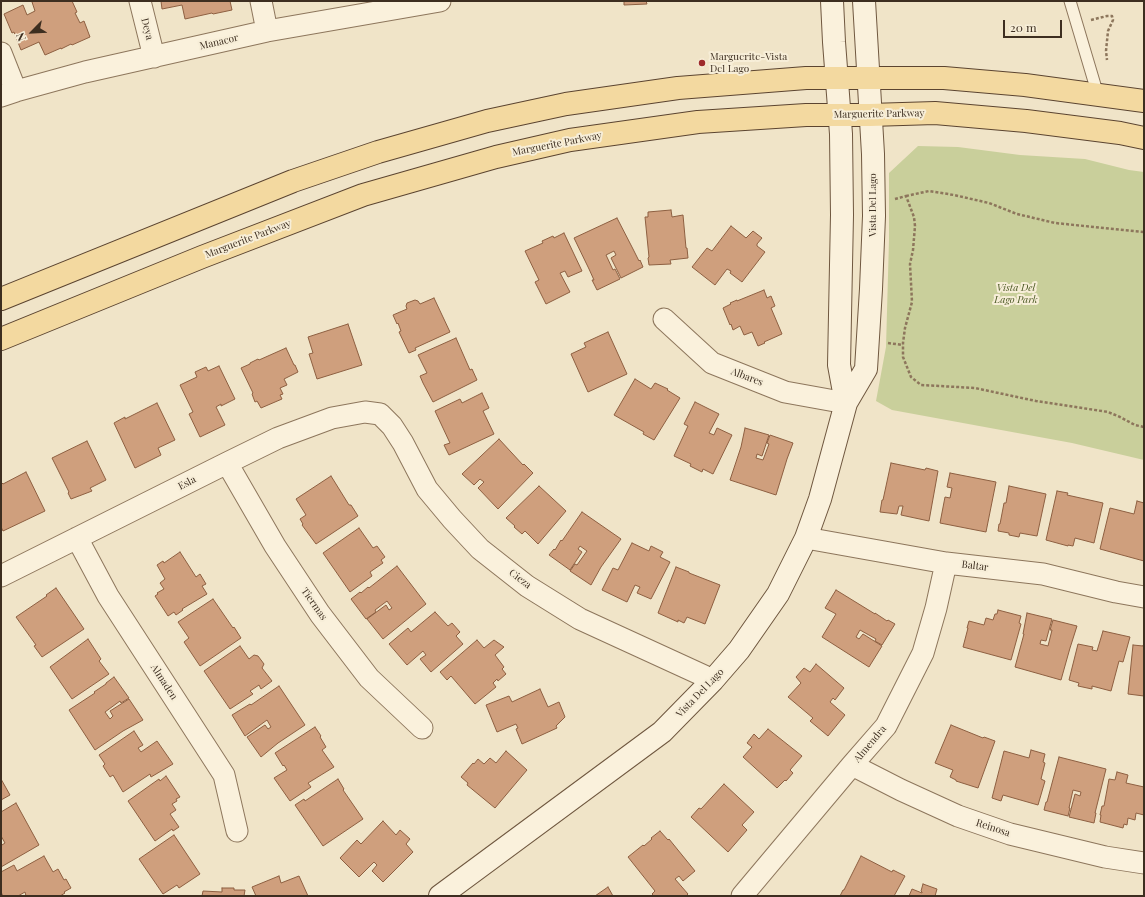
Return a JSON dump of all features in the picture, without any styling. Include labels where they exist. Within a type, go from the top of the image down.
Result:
[{"type":"main road","points":[[1,299],[293,182],[378,152],[487,121],[566,104],[678,88],[806,78],[944,78],[1025,85],[1144,101]]},
{"type":"main road","name":"Marguerite Parkway","points":[[1,338],[363,195],[496,157],[570,140],[690,123],[806,115],[935,113],[1018,120],[1120,133],[1144,138]]},
{"type":"street","name":"Deya","points":[[140,1],[154,56]]},
{"type":"street","points":[[261,1],[267,31]]},
{"type":"street","name":"Manacor","points":[[9,93],[85,72],[267,31],[440,1]]},
{"type":"street","name":"Vista Del Lago","points":[[832,1],[840,115],[842,215],[839,365],[846,403]]},
{"type":"street","name":"Vista Del Lago","points":[[440,896],[662,732],[714,680],[739,650],[778,594],[806,538],[820,499],[846,403],[866,369],[874,216],[873,154],[864,1]]},
{"type":"street","points":[[1,53],[9,93]]},
{"type":"street","name":"Albares","points":[[664,319],[712,363],[785,392],[846,403]]},
{"type":"street","name":"Esla","points":[[1,576],[227,462],[278,438],[332,418],[365,412],[380,414]]},
{"type":"street","name":"Cieza","points":[[380,414],[392,426],[403,443],[427,489],[480,549],[527,586],[580,619],[714,680]]},
{"type":"street","name":"Tiermas","points":[[227,462],[275,546],[320,614],[369,678],[422,728]]},
{"type":"street","name":"Almaden","points":[[77,538],[108,596],[224,775],[237,831]]},
{"type":"street","name":"Baltar","points":[[806,538],[946,563],[1043,574],[1116,592],[1144,597]]},
{"type":"street","name":"Almendra","points":[[753,893],[852,765],[886,726],[923,653],[936,608],[946,563]]},
{"type":"street","name":"Reinosa","points":[[852,765],[901,790],[958,816],[1010,834],[1106,857],[1144,863]]},
{"type":"lane","points":[[1070,1],[1098,94]]},
{"type":"path","points":[[1088,21],[1112,16],[1113,20],[1108,31],[1106,60]]},
{"type":"path","points":[[890,201],[929,191],[989,203],[1017,214],[1055,223],[1144,232]]},
{"type":"path","points":[[906,196],[914,217],[915,226],[910,264],[912,302],[905,328],[903,345],[903,357],[910,377],[920,385],[974,388],[1108,412],[1135,425],[1144,427]]},
{"type":"path","points":[[884,343],[903,345]]},
{"type":"green space","name":"Vista Del Lago Park","points":[[918,146],[958,147],[1020,155],[1085,159],[1129,170],[1144,172],[1144,460],[1072,443],[892,410],[876,401],[886,347],[889,173]]},
{"type":"building","points":[[72,1],[77,12],[75,13],[80,23],[84,21],[90,37],[45,55],[39,42],[21,50],[14,32],[12,33],[4,14],[23,5],[27,15],[35,11],[32,2]]},
{"type":"building","points":[[161,1],[230,1],[232,10],[185,19],[182,5],[162,9]]},
{"type":"building","points":[[624,1],[646,1],[647,4],[624,5]]},
{"type":"building","points":[[671,210],[672,217],[683,215],[688,258],[670,260],[671,264],[649,265],[645,217],[648,217],[648,212]]},
{"type":"building","points":[[617,218],[643,267],[621,278],[611,258],[616,255],[614,251],[606,255],[613,270],[615,269],[620,279],[597,290],[592,280],[594,280],[574,238]]},
{"type":"building","points":[[731,226],[746,238],[753,231],[762,238],[757,246],[765,252],[742,282],[727,269],[715,285],[692,267],[707,248],[712,251]]},
{"type":"building","points":[[564,233],[582,271],[568,277],[565,271],[560,273],[570,292],[546,304],[535,282],[539,280],[525,251],[543,243],[542,241],[553,236],[554,238]]},
{"type":"building","points":[[764,290],[767,298],[771,296],[775,306],[771,308],[782,334],[758,346],[752,332],[744,335],[740,326],[733,330],[723,308],[731,304],[730,303]]},
{"type":"building","points":[[434,298],[450,332],[415,348],[416,350],[409,353],[399,332],[401,331],[398,323],[397,324],[393,315],[407,309],[407,303],[415,300],[420,304]]},
{"type":"building","points":[[348,324],[362,365],[317,379],[309,354],[313,353],[308,337]]},
{"type":"building","points":[[608,332],[627,374],[588,392],[571,354],[586,347],[584,343]]},
{"type":"building","points":[[456,338],[470,370],[472,369],[477,380],[433,402],[420,376],[427,373],[418,355]]},
{"type":"building","points":[[286,348],[298,372],[284,379],[287,385],[280,388],[283,394],[280,395],[282,399],[261,408],[257,401],[255,402],[253,393],[241,368],[258,359],[259,360]]},
{"type":"building","points":[[219,366],[235,399],[216,407],[225,425],[200,437],[189,414],[193,412],[180,385],[197,377],[195,372],[206,367],[208,371]]},
{"type":"building","points":[[635,379],[651,389],[655,383],[668,389],[667,390],[680,398],[654,440],[643,434],[644,432],[614,415]]},
{"type":"building","points":[[482,393],[489,408],[483,411],[494,434],[449,455],[444,445],[450,443],[435,411],[460,399],[462,403]]},
{"type":"building","points":[[695,402],[719,414],[709,433],[714,435],[717,428],[732,435],[713,474],[703,469],[702,472],[690,466],[691,464],[674,456],[688,426],[684,424]]},
{"type":"building","points":[[157,403],[175,440],[158,448],[161,455],[135,468],[114,423]]},
{"type":"building","points":[[745,428],[769,435],[762,456],[757,454],[756,458],[763,460],[769,444],[767,443],[770,435],[793,443],[776,495],[730,480],[741,447]]},
{"type":"building","points":[[499,439],[523,465],[524,464],[533,473],[498,509],[478,488],[484,482],[480,479],[474,485],[462,474]]},
{"type":"building","points":[[87,441],[106,480],[90,488],[92,491],[71,499],[52,458]]},
{"type":"building","points":[[891,463],[938,471],[929,521],[901,515],[903,506],[899,506],[897,514],[880,512]]},
{"type":"building","points":[[26,472],[45,511],[3,531],[1,527],[1,483],[3,484]]},
{"type":"building","points":[[950,473],[996,482],[986,532],[940,523],[945,497],[950,498],[952,488],[947,487]]},
{"type":"building","points":[[331,476],[349,505],[351,505],[358,516],[316,544],[302,525],[303,524],[300,519],[306,515],[296,499]]},
{"type":"building","points":[[539,486],[566,511],[538,544],[525,531],[522,534],[506,518]]},
{"type":"building","points":[[1009,486],[1046,494],[1037,536],[1020,533],[1019,537],[998,531]]},
{"type":"building","points":[[1057,491],[1068,493],[1067,495],[1103,503],[1094,543],[1075,538],[1073,546],[1068,546],[1046,540]]},
{"type":"building","points":[[1137,501],[1144,503],[1144,561],[1100,549],[1110,508],[1134,514]]},
{"type":"building","points":[[582,512],[621,539],[601,567],[591,585],[570,571],[575,564],[577,565],[587,551],[580,546],[578,549],[582,552],[570,570],[549,555],[554,549],[555,550],[561,540],[562,541]]},
{"type":"building","points":[[359,528],[373,548],[377,546],[385,557],[381,560],[383,563],[370,572],[372,576],[350,592],[323,553]]},
{"type":"building","points":[[632,543],[649,551],[651,546],[663,552],[660,557],[670,562],[651,599],[637,593],[640,587],[635,585],[627,602],[602,590],[613,568],[618,570]]},
{"type":"building","points":[[180,552],[196,577],[200,574],[206,584],[202,586],[207,594],[182,609],[183,610],[176,615],[174,612],[168,616],[155,596],[164,589],[160,583],[165,579],[157,565],[163,561],[164,563]]},
{"type":"building","points":[[397,566],[426,604],[383,639],[367,619],[386,605],[389,610],[392,608],[387,601],[366,619],[351,599],[368,587],[369,588]]},
{"type":"building","points":[[676,567],[720,585],[705,624],[687,617],[684,623],[678,620],[678,622],[658,613]]},
{"type":"building","points":[[56,588],[84,629],[42,657],[34,646],[36,645],[16,617]]},
{"type":"building","points":[[836,590],[887,621],[888,620],[895,624],[882,645],[875,641],[876,639],[860,630],[856,637],[859,639],[863,634],[882,646],[869,667],[822,637],[836,614],[825,608]]},
{"type":"building","points":[[213,599],[241,638],[200,666],[184,642],[189,638],[178,622]]},
{"type":"building","points":[[998,610],[1021,616],[1019,623],[1021,624],[1011,660],[963,647],[969,621],[984,625],[986,618],[993,620]]},
{"type":"building","points":[[435,612],[448,626],[452,623],[460,632],[456,636],[463,644],[431,672],[420,659],[426,655],[423,651],[407,665],[389,644],[408,628],[411,632]]},
{"type":"building","points":[[1027,613],[1052,619],[1046,641],[1041,640],[1040,644],[1048,646],[1053,620],[1077,626],[1061,680],[1015,667],[1024,634]]},
{"type":"building","points":[[1103,631],[1130,637],[1123,662],[1119,661],[1111,691],[1092,686],[1092,689],[1078,686],[1079,683],[1069,680],[1078,644],[1093,647],[1092,650],[1097,651]]},
{"type":"building","points":[[88,639],[101,659],[99,661],[109,674],[72,699],[50,667]]},
{"type":"building","points":[[477,640],[484,648],[494,640],[504,647],[495,655],[504,667],[502,669],[506,674],[498,681],[497,679],[493,683],[496,687],[475,704],[451,676],[447,680],[440,672]]},
{"type":"building","points":[[1133,645],[1144,645],[1144,696],[1128,694]]},
{"type":"building","points":[[240,646],[249,659],[254,655],[258,656],[264,664],[262,668],[272,681],[261,689],[259,685],[250,691],[253,694],[230,709],[204,671]]},
{"type":"building","points":[[816,664],[844,688],[835,700],[833,698],[830,702],[845,715],[828,736],[810,721],[813,718],[788,697],[801,683],[796,677],[804,668],[810,672]]},
{"type":"building","points":[[114,677],[129,698],[121,703],[120,701],[105,712],[110,719],[113,716],[110,711],[129,699],[143,720],[123,731],[95,750],[69,710],[95,693],[94,692]]},
{"type":"building","points":[[279,686],[305,725],[278,743],[261,757],[247,737],[265,725],[268,729],[271,727],[267,720],[245,736],[232,715],[250,704],[251,705]]},
{"type":"building","points":[[540,689],[548,707],[559,702],[565,717],[556,726],[557,728],[522,744],[516,729],[518,728],[516,724],[497,732],[486,705],[509,696],[512,702]]},
{"type":"building","points":[[951,725],[983,738],[984,737],[995,741],[978,788],[956,781],[950,777],[953,770],[935,763]]},
{"type":"building","points":[[315,727],[326,747],[322,750],[334,767],[308,783],[311,787],[290,801],[274,778],[287,770],[275,753]]},
{"type":"building","points":[[768,729],[802,756],[790,770],[793,773],[777,788],[743,757],[752,747],[747,743],[754,734],[759,739]]},
{"type":"building","points":[[134,731],[143,745],[138,748],[141,752],[157,741],[173,764],[151,777],[150,774],[123,792],[113,775],[110,777],[103,766],[105,764],[99,755]]},
{"type":"building","points":[[1031,750],[1045,754],[1043,762],[1045,763],[1041,779],[1045,781],[1038,805],[1003,795],[1001,801],[992,798],[1004,751],[1029,758]]},
{"type":"building","points":[[506,751],[527,770],[495,808],[467,785],[468,783],[461,777],[478,759],[484,764],[490,758],[496,763]]},
{"type":"building","points":[[1059,757],[1106,769],[1094,823],[1069,817],[1075,794],[1080,796],[1081,792],[1073,790],[1068,816],[1044,810]]},
{"type":"building","points":[[1117,772],[1128,775],[1126,783],[1144,787],[1144,815],[1136,813],[1135,820],[1128,818],[1127,825],[1124,824],[1123,828],[1100,822],[1100,815],[1102,806],[1104,806],[1109,779],[1115,780]]},
{"type":"building","points":[[166,776],[180,797],[172,804],[176,810],[170,814],[179,827],[173,831],[172,829],[155,841],[128,801],[159,779],[160,781]]},
{"type":"building","points":[[1,779],[10,795],[1,800]]},
{"type":"building","points":[[338,779],[344,789],[343,790],[363,819],[323,846],[295,805],[304,799],[305,801]]},
{"type":"building","points":[[724,784],[754,812],[742,825],[747,830],[728,852],[691,817],[699,808],[701,809]]},
{"type":"building","points":[[16,803],[39,845],[1,867],[1,843],[2,845],[5,843],[1,836],[1,812]]},
{"type":"building","points":[[383,821],[396,835],[400,830],[410,839],[406,844],[413,852],[383,882],[372,871],[377,865],[374,862],[359,877],[340,858],[357,840],[361,844]]},
{"type":"building","points":[[660,831],[668,840],[669,839],[695,871],[683,881],[679,876],[675,879],[688,894],[686,896],[654,896],[652,894],[655,891],[628,857],[643,845],[644,846]]},
{"type":"building","points":[[174,835],[200,874],[179,888],[177,885],[163,894],[139,859]]},
{"type":"building","points":[[44,856],[53,872],[58,869],[64,880],[66,879],[71,888],[60,896],[26,896],[25,892],[18,896],[3,896],[1,892],[1,872],[14,865],[17,871]]},
{"type":"building","points":[[861,856],[892,872],[893,870],[905,876],[894,896],[840,896]]},
{"type":"building","points":[[279,876],[281,883],[299,876],[308,896],[256,896],[252,887]]},
{"type":"building","points":[[923,884],[937,889],[935,896],[909,896],[912,889],[922,893],[921,891]]},
{"type":"building","points":[[608,887],[613,896],[595,896]]},
{"type":"building","points":[[222,888],[245,890],[244,896],[202,896],[203,891],[222,892]]},
{"type":"place","name":"Marguerite-Vista Del Lago","points":[[702,63]]}]
